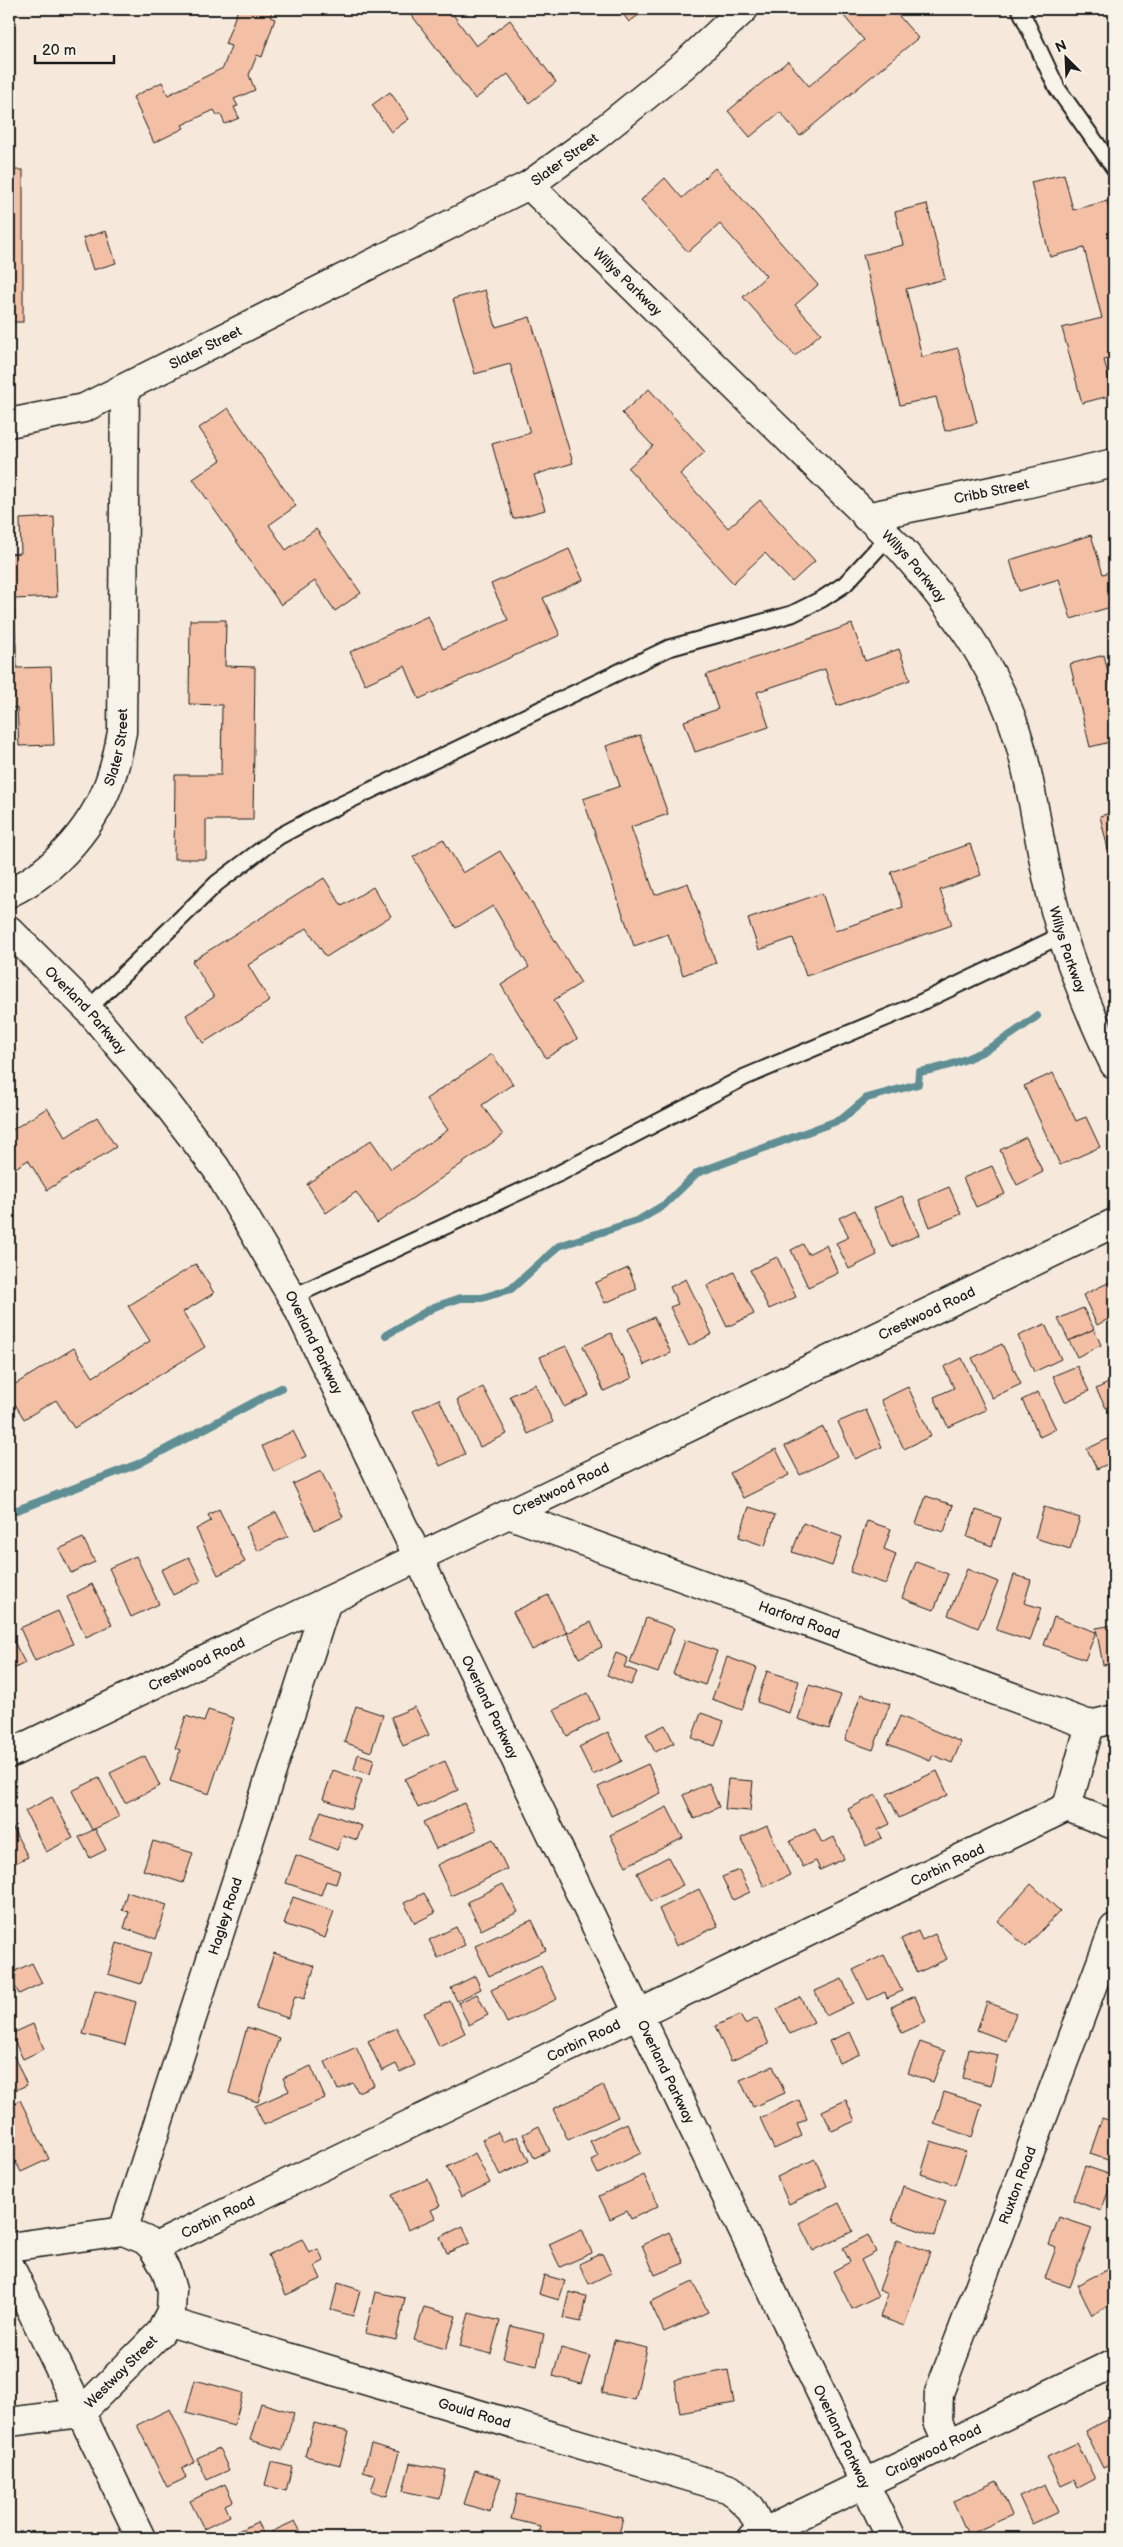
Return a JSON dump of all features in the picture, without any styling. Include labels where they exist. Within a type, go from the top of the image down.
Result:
[{"type":"street","name":"Slater Street","points":[[9,893],[42,874],[79,836],[103,798],[118,750],[122,732],[125,389],[529,185],[595,137],[684,65],[744,9]]},
{"type":"street","name":"Willys Parkway","points":[[529,185],[888,537],[936,589],[969,636],[996,685],[1011,718],[1028,773],[1047,877],[1062,935],[1078,983],[1114,1064]]},
{"type":"street","points":[[9,423],[84,408],[125,389]]},
{"type":"street","name":"Cribb Street","points":[[866,516],[1025,484],[1114,463]]},
{"type":"street","name":"Overland Parkway","points":[[9,930],[88,1009],[164,1100],[216,1168],[292,1298],[891,2538]]},
{"type":"street","name":"Crestwood Road","points":[[9,1754],[1114,1223]]},
{"type":"street","name":"Harford Road","points":[[508,1514],[1102,1722]]},
{"type":"street","name":"Hagley Road","points":[[123,2231],[327,1601]]},
{"type":"street","points":[[1102,1722],[1068,1807],[1114,1825]]},
{"type":"street","name":"Corbin Road","points":[[152,2248],[1068,1807]]},
{"type":"street","name":"Ruxton Road","points":[[948,2444],[938,2421],[939,2393],[1114,1928]]},
{"type":"street","points":[[9,2248],[123,2231]]},
{"type":"street","name":"Westway Street","points":[[9,2422],[80,2412],[162,2332],[171,2311],[172,2290],[166,2270],[152,2248],[144,2240],[123,2231]]},
{"type":"street","name":"Westway Street","points":[[9,2264],[141,2538]]},
{"type":"street","name":"Gould Road","points":[[166,2321],[730,2488],[750,2508],[758,2536]]},
{"type":"street","name":"Craigwood Road","points":[[758,2536],[1114,2363]]},
{"type":"lane","points":[[1020,9],[1057,88],[1114,168]]},
{"type":"lane","points":[[88,1009],[217,883],[278,837],[317,816],[669,648],[792,614],[822,599],[845,584],[888,537]]},
{"type":"lane","points":[[292,1298],[558,1174],[745,1077],[908,1009],[1062,935]]},
{"type":"building","points":[[238,9],[262,9],[272,12],[270,17],[275,19],[262,57],[257,55],[249,75],[255,90],[234,99],[238,106],[234,107],[239,118],[225,124],[221,115],[217,115],[214,110],[182,125],[184,128],[154,143],[133,97],[162,82],[168,95],[223,68],[231,46],[225,44]]},
{"type":"building","points":[[407,9],[449,9],[476,46],[510,20],[556,82],[529,103],[508,74],[475,99]]},
{"type":"building","points":[[619,9],[647,9],[629,22]]},
{"type":"building","points":[[838,9],[893,9],[918,38],[800,136],[780,112],[750,137],[728,111],[788,61],[809,86],[864,40]]},
{"type":"building","points":[[390,92],[409,119],[391,132],[372,105]]},
{"type":"building","points":[[715,168],[818,285],[795,305],[821,333],[795,356],[743,297],[766,276],[720,224],[688,252],[641,200],[665,178],[682,198]]},
{"type":"building","points":[[9,170],[23,170],[23,322],[9,322]]},
{"type":"building","points":[[1064,174],[1073,210],[1107,201],[1114,229],[1114,358],[1104,360],[1113,395],[1082,403],[1062,328],[1102,318],[1084,248],[1050,257],[1031,182]]},
{"type":"building","points":[[927,204],[945,279],[906,289],[922,357],[958,348],[977,423],[945,431],[936,397],[900,405],[863,255],[903,245],[895,212]]},
{"type":"building","points":[[106,231],[116,263],[93,270],[83,238]]},
{"type":"building","points":[[485,290],[496,327],[530,317],[573,463],[534,475],[545,510],[513,519],[492,444],[530,433],[510,364],[475,374],[453,299]]},
{"type":"building","points":[[649,389],[705,452],[680,474],[728,528],[760,500],[815,561],[792,582],[765,553],[733,583],[628,468],[653,446],[622,413]]},
{"type":"building","points":[[228,408],[296,506],[269,525],[286,550],[316,529],[361,593],[335,611],[315,581],[281,605],[193,479],[221,460],[199,428]]},
{"type":"building","points":[[54,517],[57,597],[14,599],[17,668],[51,667],[54,745],[19,746],[17,708],[9,708],[9,554],[21,553],[20,519]]},
{"type":"building","points":[[1091,535],[1103,574],[1114,571],[1114,606],[1071,619],[1059,579],[1019,591],[1010,560]]},
{"type":"building","points":[[569,549],[583,580],[543,598],[560,635],[419,699],[405,666],[365,684],[350,652],[428,616],[443,649],[508,620],[491,584]]},
{"type":"building","points":[[190,620],[226,620],[225,666],[255,667],[253,820],[206,820],[206,859],[174,859],[175,775],[221,775],[222,705],[189,704]]},
{"type":"building","points":[[852,624],[865,661],[899,649],[910,680],[837,706],[825,669],[757,692],[769,727],[695,752],[684,721],[718,709],[706,675]]},
{"type":"building","points":[[1104,655],[1114,697],[1114,741],[1090,747],[1070,664]]},
{"type":"building","points":[[640,735],[668,814],[631,827],[655,895],[688,883],[716,963],[683,975],[668,934],[634,946],[583,799],[620,786],[606,746]]},
{"type":"building","points":[[1114,812],[1114,874],[1100,816]]},
{"type":"building","points":[[443,839],[463,873],[500,851],[581,983],[554,1000],[577,1039],[546,1058],[501,985],[529,967],[493,906],[456,928],[413,857]]},
{"type":"building","points":[[970,844],[981,875],[940,890],[952,925],[806,976],[793,938],[759,950],[748,919],[822,893],[835,931],[903,907],[891,872]]},
{"type":"building","points":[[324,878],[342,906],[373,887],[391,916],[326,957],[307,928],[248,965],[270,1001],[203,1043],[186,1015],[214,997],[192,961]]},
{"type":"building","points":[[492,1054],[513,1084],[482,1105],[503,1135],[377,1223],[356,1192],[326,1213],[307,1184],[371,1140],[391,1169],[448,1130],[426,1099]]},
{"type":"building","points":[[1053,1073],[1076,1121],[1086,1117],[1100,1147],[1060,1165],[1024,1086]]},
{"type":"building","points":[[47,1108],[66,1137],[97,1117],[116,1147],[47,1190],[28,1160],[9,1172],[9,1132]]},
{"type":"building","points":[[1026,1137],[1043,1172],[1017,1185],[1000,1150]]},
{"type":"building","points":[[992,1166],[1005,1194],[976,1207],[963,1178]]},
{"type":"building","points":[[949,1187],[961,1214],[930,1227],[919,1200]]},
{"type":"building","points":[[902,1196],[919,1235],[891,1247],[874,1208]]},
{"type":"building","points":[[855,1210],[877,1255],[849,1269],[836,1243],[849,1237],[839,1218]]},
{"type":"building","points":[[803,1244],[808,1254],[826,1245],[838,1273],[808,1287],[791,1250]]},
{"type":"building","points":[[777,1257],[796,1297],[769,1309],[750,1270]]},
{"type":"building","points":[[196,1264],[214,1293],[183,1312],[205,1347],[74,1428],[56,1400],[24,1419],[9,1394],[9,1388],[74,1348],[93,1377],[150,1341],[128,1306]]},
{"type":"building","points":[[628,1268],[637,1289],[605,1303],[595,1283]]},
{"type":"building","points":[[734,1272],[754,1314],[727,1327],[707,1286]]},
{"type":"building","points":[[686,1279],[712,1334],[689,1346],[670,1307],[678,1304],[670,1287]]},
{"type":"building","points":[[1114,1280],[1114,1316],[1097,1325],[1083,1295]]},
{"type":"building","points":[[1083,1308],[1094,1329],[1069,1341],[1058,1319]]},
{"type":"building","points":[[654,1317],[671,1353],[644,1365],[627,1329]]},
{"type":"building","points":[[1045,1324],[1061,1359],[1034,1372],[1018,1336]]},
{"type":"building","points":[[1094,1329],[1101,1345],[1077,1357],[1069,1341]]},
{"type":"building","points":[[611,1333],[632,1378],[604,1391],[583,1346]]},
{"type":"building","points":[[1002,1344],[1021,1384],[992,1398],[972,1358]]},
{"type":"building","points":[[566,1346],[589,1395],[564,1407],[540,1357]]},
{"type":"building","points":[[962,1358],[986,1410],[948,1427],[934,1397],[954,1388],[944,1367]]},
{"type":"building","points":[[1077,1366],[1089,1391],[1065,1402],[1053,1376]]},
{"type":"building","points":[[1114,1380],[1114,1404],[1106,1408],[1096,1389]]},
{"type":"building","points":[[535,1384],[553,1422],[528,1434],[510,1396]]},
{"type":"building","points":[[483,1387],[507,1434],[480,1447],[457,1400]]},
{"type":"building","points":[[908,1387],[931,1436],[904,1449],[881,1400]]},
{"type":"building","points":[[1038,1392],[1056,1429],[1040,1437],[1022,1400]]},
{"type":"building","points":[[439,1399],[465,1454],[440,1466],[413,1411]]},
{"type":"building","points":[[866,1410],[882,1447],[855,1459],[838,1422]]},
{"type":"building","points":[[823,1427],[837,1456],[800,1475],[785,1446]]},
{"type":"building","points":[[293,1431],[306,1456],[274,1472],[262,1446]]},
{"type":"building","points":[[1114,1436],[1114,1461],[1097,1469],[1087,1449]]},
{"type":"building","points":[[776,1449],[789,1475],[743,1498],[730,1473]]},
{"type":"building","points":[[321,1471],[343,1517],[315,1530],[293,1484]]},
{"type":"building","points":[[926,1496],[953,1505],[944,1532],[916,1524]]},
{"type":"building","points":[[749,1507],[775,1515],[765,1546],[739,1537]]},
{"type":"building","points":[[1044,1507],[1080,1518],[1070,1549],[1035,1538]]},
{"type":"building","points":[[219,1509],[245,1562],[218,1575],[196,1529],[211,1521],[208,1515]]},
{"type":"building","points":[[976,1510],[1001,1518],[992,1546],[967,1537]]},
{"type":"building","points":[[276,1512],[288,1536],[258,1551],[246,1527]]},
{"type":"building","points":[[867,1521],[891,1529],[884,1549],[896,1554],[886,1584],[850,1572]]},
{"type":"building","points":[[803,1523],[842,1537],[832,1566],[792,1552]]},
{"type":"building","points":[[83,1538],[95,1562],[71,1573],[59,1549]]},
{"type":"building","points":[[136,1556],[159,1604],[131,1617],[109,1568]]},
{"type":"building","points":[[189,1557],[201,1581],[173,1595],[161,1570]]},
{"type":"building","points":[[916,1562],[948,1574],[934,1610],[902,1598]]},
{"type":"building","points":[[967,1569],[998,1582],[978,1628],[948,1615]]},
{"type":"building","points":[[1014,1575],[1031,1580],[1024,1603],[1041,1608],[1030,1641],[996,1630]]},
{"type":"building","points":[[92,1584],[112,1625],[86,1637],[67,1597]]},
{"type":"building","points":[[548,1595],[567,1633],[532,1650],[513,1612]]},
{"type":"building","points":[[58,1611],[73,1644],[35,1661],[20,1628]]},
{"type":"building","points":[[1054,1617],[1096,1632],[1085,1660],[1044,1645]]},
{"type":"building","points":[[646,1618],[674,1628],[658,1673],[630,1663]]},
{"type":"building","points":[[591,1622],[602,1647],[579,1658],[567,1633]]},
{"type":"building","points":[[1114,1625],[1114,1663],[1103,1665],[1096,1628]]},
{"type":"building","points":[[9,1632],[25,1663],[9,1671]]},
{"type":"building","points":[[685,1640],[717,1651],[705,1685],[673,1674]]},
{"type":"building","points":[[616,1653],[628,1658],[624,1667],[637,1672],[631,1685],[607,1675]]},
{"type":"building","points":[[727,1657],[757,1668],[742,1710],[712,1699]]},
{"type":"building","points":[[767,1671],[799,1681],[789,1713],[757,1702]]},
{"type":"building","points":[[809,1685],[841,1695],[829,1729],[798,1719]]},
{"type":"building","points":[[588,1693],[600,1719],[567,1736],[554,1710]]},
{"type":"building","points":[[861,1694],[890,1704],[873,1750],[845,1740]]},
{"type":"building","points":[[356,1706],[383,1715],[371,1752],[344,1742]]},
{"type":"building","points":[[415,1707],[429,1735],[403,1746],[391,1717]]},
{"type":"building","points":[[208,1710],[234,1718],[209,1794],[170,1781],[180,1750],[175,1748],[186,1716],[204,1722]]},
{"type":"building","points":[[701,1713],[724,1721],[715,1746],[692,1738]]},
{"type":"building","points":[[900,1716],[961,1742],[952,1763],[933,1755],[930,1761],[888,1744]]},
{"type":"building","points":[[665,1725],[674,1743],[655,1752],[646,1734]]},
{"type":"building","points":[[608,1732],[622,1761],[593,1775],[579,1747]]},
{"type":"building","points":[[358,1754],[374,1759],[370,1774],[354,1769]]},
{"type":"building","points":[[145,1756],[160,1786],[125,1803],[110,1773]]},
{"type":"building","points":[[445,1761],[458,1790],[418,1808],[405,1779]]},
{"type":"building","points":[[648,1764],[661,1793],[611,1816],[598,1787]]},
{"type":"building","points":[[333,1770],[362,1780],[352,1809],[323,1799]]},
{"type":"building","points":[[937,1771],[948,1795],[899,1818],[887,1794]]},
{"type":"building","points":[[99,1778],[119,1817],[92,1830],[72,1791]]},
{"type":"building","points":[[728,1779],[753,1781],[750,1811],[725,1809]]},
{"type":"building","points":[[709,1783],[719,1807],[694,1819],[683,1795]]},
{"type":"building","points":[[876,1795],[890,1824],[878,1830],[882,1838],[866,1846],[848,1809]]},
{"type":"building","points":[[52,1797],[73,1838],[46,1852],[25,1811]]},
{"type":"building","points":[[464,1803],[476,1830],[436,1849],[423,1822]]},
{"type":"building","points":[[667,1807],[683,1838],[626,1866],[610,1835]]},
{"type":"building","points":[[321,1811],[362,1826],[357,1840],[343,1835],[337,1850],[310,1839]]},
{"type":"building","points":[[9,1821],[28,1857],[9,1866]]},
{"type":"building","points":[[767,1826],[790,1875],[764,1887],[741,1838]]},
{"type":"building","points":[[95,1829],[106,1850],[90,1858],[79,1837]]},
{"type":"building","points":[[815,1829],[822,1843],[834,1837],[844,1859],[820,1870],[816,1861],[803,1867],[790,1841]]},
{"type":"building","points":[[493,1839],[507,1869],[451,1896],[437,1865]]},
{"type":"building","points":[[153,1841],[193,1853],[183,1883],[143,1870]]},
{"type":"building","points":[[296,1855],[340,1871],[336,1884],[326,1881],[321,1895],[286,1883]]},
{"type":"building","points":[[668,1857],[683,1885],[651,1901],[637,1873]]},
{"type":"building","points":[[739,1870],[750,1892],[733,1900],[722,1877]]},
{"type":"building","points":[[503,1884],[518,1912],[481,1930],[467,1902]]},
{"type":"building","points":[[1031,1884],[1060,1911],[1026,1947],[998,1921]]},
{"type":"building","points":[[699,1889],[718,1926],[676,1946],[659,1909]]},
{"type":"building","points":[[127,1892],[167,1905],[156,1939],[124,1928],[129,1912],[122,1910]]},
{"type":"building","points":[[424,1893],[435,1913],[415,1923],[404,1903]]},
{"type":"building","points":[[293,1897],[334,1911],[325,1938],[284,1924]]},
{"type":"building","points":[[532,1920],[546,1950],[489,1976],[475,1946]]},
{"type":"building","points":[[456,1927],[465,1945],[438,1958],[429,1940]]},
{"type":"building","points":[[918,1931],[922,1940],[935,1934],[947,1959],[917,1973],[901,1939]]},
{"type":"building","points":[[117,1943],[151,1953],[141,1984],[108,1974]]},
{"type":"building","points":[[274,1953],[315,1966],[304,1999],[295,1996],[288,2018],[256,2008]]},
{"type":"building","points":[[884,1955],[902,1991],[887,1998],[885,1992],[868,2000],[853,1970]]},
{"type":"building","points":[[32,1963],[42,1983],[19,1994],[9,1974]]},
{"type":"building","points":[[541,1966],[557,1999],[507,2023],[491,1990]]},
{"type":"building","points":[[475,1976],[481,1989],[457,2001],[451,1988]]},
{"type":"building","points":[[842,1979],[853,2003],[826,2016],[815,1991]]},
{"type":"building","points":[[95,1990],[136,2002],[125,2045],[83,2034]]},
{"type":"building","points":[[477,1994],[488,2015],[469,2025],[458,2003]]},
{"type":"building","points":[[915,1996],[926,2022],[902,2033],[891,2007]]},
{"type":"building","points":[[800,1997],[814,2022],[790,2034],[777,2009]]},
{"type":"building","points":[[450,2001],[465,2033],[439,2046],[424,2013]]},
{"type":"building","points":[[987,2002],[1016,2013],[1006,2041],[977,2030]]},
{"type":"building","points":[[740,2015],[745,2024],[757,2018],[769,2044],[731,2061],[715,2026]]},
{"type":"building","points":[[33,2024],[44,2049],[23,2059],[11,2034]]},
{"type":"building","points":[[247,2027],[279,2038],[258,2102],[229,2093]]},
{"type":"building","points":[[397,2028],[415,2065],[400,2072],[396,2064],[382,2071],[368,2041]]},
{"type":"building","points":[[850,2032],[860,2054],[839,2063],[829,2041]]},
{"type":"building","points":[[920,2042],[945,2051],[933,2082],[908,2073]]},
{"type":"building","points":[[356,2047],[374,2085],[358,2092],[353,2083],[338,2090],[325,2062]]},
{"type":"building","points":[[969,2049],[998,2055],[991,2085],[963,2078]]},
{"type":"building","points":[[14,2056],[27,2085],[9,2093],[9,2058]]},
{"type":"building","points":[[311,2066],[325,2098],[264,2125],[255,2106],[289,2091],[283,2078]]},
{"type":"building","points":[[773,2066],[785,2093],[753,2107],[740,2080]]},
{"type":"building","points":[[603,2085],[618,2117],[568,2140],[553,2109]]},
{"type":"building","points":[[944,2092],[982,2104],[972,2137],[934,2124]]},
{"type":"building","points":[[20,2100],[49,2159],[21,2172],[9,2148],[9,2106]]},
{"type":"building","points":[[799,2100],[807,2119],[797,2124],[802,2136],[774,2149],[760,2118]]},
{"type":"building","points":[[846,2100],[855,2121],[832,2131],[822,2111]]},
{"type":"building","points":[[1102,2118],[1114,2122],[1114,2162],[1090,2154]]},
{"type":"building","points":[[627,2123],[641,2153],[598,2174],[591,2160],[598,2156],[590,2141]]},
{"type":"building","points":[[539,2126],[550,2151],[534,2158],[523,2134]]},
{"type":"building","points":[[498,2132],[503,2142],[517,2136],[529,2161],[500,2175],[482,2139]]},
{"type":"building","points":[[931,2141],[966,2152],[955,2185],[921,2174]]},
{"type":"building","points":[[475,2153],[490,2183],[461,2197],[447,2167]]},
{"type":"building","points":[[815,2159],[827,2186],[789,2204],[777,2177]]},
{"type":"building","points":[[1085,2166],[1114,2176],[1101,2211],[1073,2200]]},
{"type":"building","points":[[644,2175],[658,2206],[631,2219],[627,2211],[610,2219],[599,2196]]},
{"type":"building","points":[[428,2179],[440,2206],[431,2210],[435,2218],[408,2230],[392,2195]]},
{"type":"building","points":[[903,2186],[946,2201],[935,2236],[892,2221]]},
{"type":"building","points":[[839,2203],[853,2231],[813,2251],[799,2223]]},
{"type":"building","points":[[1059,2217],[1092,2228],[1070,2287],[1045,2278],[1056,2248],[1049,2245]]},
{"type":"building","points":[[463,2226],[470,2243],[447,2253],[440,2237]]},
{"type":"building","points":[[582,2229],[592,2253],[560,2267],[549,2244]]},
{"type":"building","points":[[669,2232],[684,2263],[655,2275],[642,2245]]},
{"type":"building","points":[[868,2235],[876,2252],[861,2260],[878,2296],[852,2309],[833,2271],[850,2262],[843,2248]]},
{"type":"building","points":[[302,2239],[309,2253],[318,2249],[324,2261],[315,2266],[321,2279],[286,2295],[268,2255]]},
{"type":"building","points":[[897,2240],[930,2252],[904,2326],[880,2317],[888,2294],[879,2290]]},
{"type":"building","points":[[602,2253],[611,2273],[589,2284],[579,2264]]},
{"type":"building","points":[[1114,2266],[1114,2303],[1092,2315],[1077,2285]]},
{"type":"building","points":[[544,2275],[565,2281],[559,2300],[539,2294]]},
{"type":"building","points":[[693,2282],[708,2312],[664,2332],[650,2302]]},
{"type":"building","points":[[338,2283],[360,2290],[353,2316],[331,2310]]},
{"type":"building","points":[[375,2292],[405,2298],[396,2340],[365,2333]]},
{"type":"building","points":[[569,2292],[586,2296],[581,2322],[563,2318]]},
{"type":"building","points":[[424,2307],[456,2316],[446,2349],[414,2340]]},
{"type":"building","points":[[469,2313],[500,2321],[491,2354],[460,2346]]},
{"type":"building","points":[[511,2326],[544,2334],[537,2366],[503,2358]]},
{"type":"building","points":[[614,2340],[647,2348],[635,2400],[602,2393]]},
{"type":"building","points":[[561,2348],[590,2356],[581,2384],[553,2376]]},
{"type":"building","points":[[728,2370],[734,2403],[680,2413],[674,2380]]},
{"type":"building","points":[[195,2380],[243,2393],[234,2426],[186,2413]]},
{"type":"building","points":[[261,2403],[294,2413],[283,2450],[250,2440]]},
{"type":"building","points":[[170,2409],[195,2462],[182,2469],[186,2478],[167,2487],[137,2425]]},
{"type":"building","points":[[1114,2417],[1114,2463],[1103,2468],[1085,2431]]},
{"type":"building","points":[[314,2423],[349,2432],[340,2465],[305,2456]]},
{"type":"building","points":[[1077,2443],[1095,2479],[1078,2488],[1074,2480],[1061,2486],[1047,2457]]},
{"type":"building","points":[[371,2444],[399,2452],[387,2496],[371,2491],[376,2476],[363,2472]]},
{"type":"building","points":[[219,2448],[229,2470],[207,2480],[197,2458]]},
{"type":"building","points":[[271,2462],[292,2467],[286,2491],[265,2485]]},
{"type":"building","points":[[410,2463],[446,2470],[440,2499],[403,2491]]},
{"type":"building","points":[[475,2470],[501,2478],[490,2512],[464,2504]]},
{"type":"building","points":[[997,2481],[1012,2515],[968,2535],[953,2501]]},
{"type":"building","points":[[225,2484],[233,2501],[225,2505],[230,2516],[204,2529],[190,2501]]},
{"type":"building","points":[[1045,2484],[1058,2512],[1032,2524],[1019,2496]]},
{"type":"building","points":[[517,2494],[623,2518],[618,2538],[537,2537],[540,2526],[511,2519]]},
{"type":"building","points":[[295,2521],[304,2538],[273,2538],[271,2532]]},
{"type":"building","points":[[257,2522],[265,2538],[223,2538]]},
{"type":"waterway","points":[[386,1335],[434,1307],[461,1298],[482,1298],[511,1289],[559,1246],[639,1220],[664,1205],[697,1173],[842,1119],[867,1098],[918,1084],[919,1072],[952,1064],[982,1052],[1010,1036],[1037,1016]]},
{"type":"waterway","points":[[9,1513],[138,1464],[281,1388]]}]
